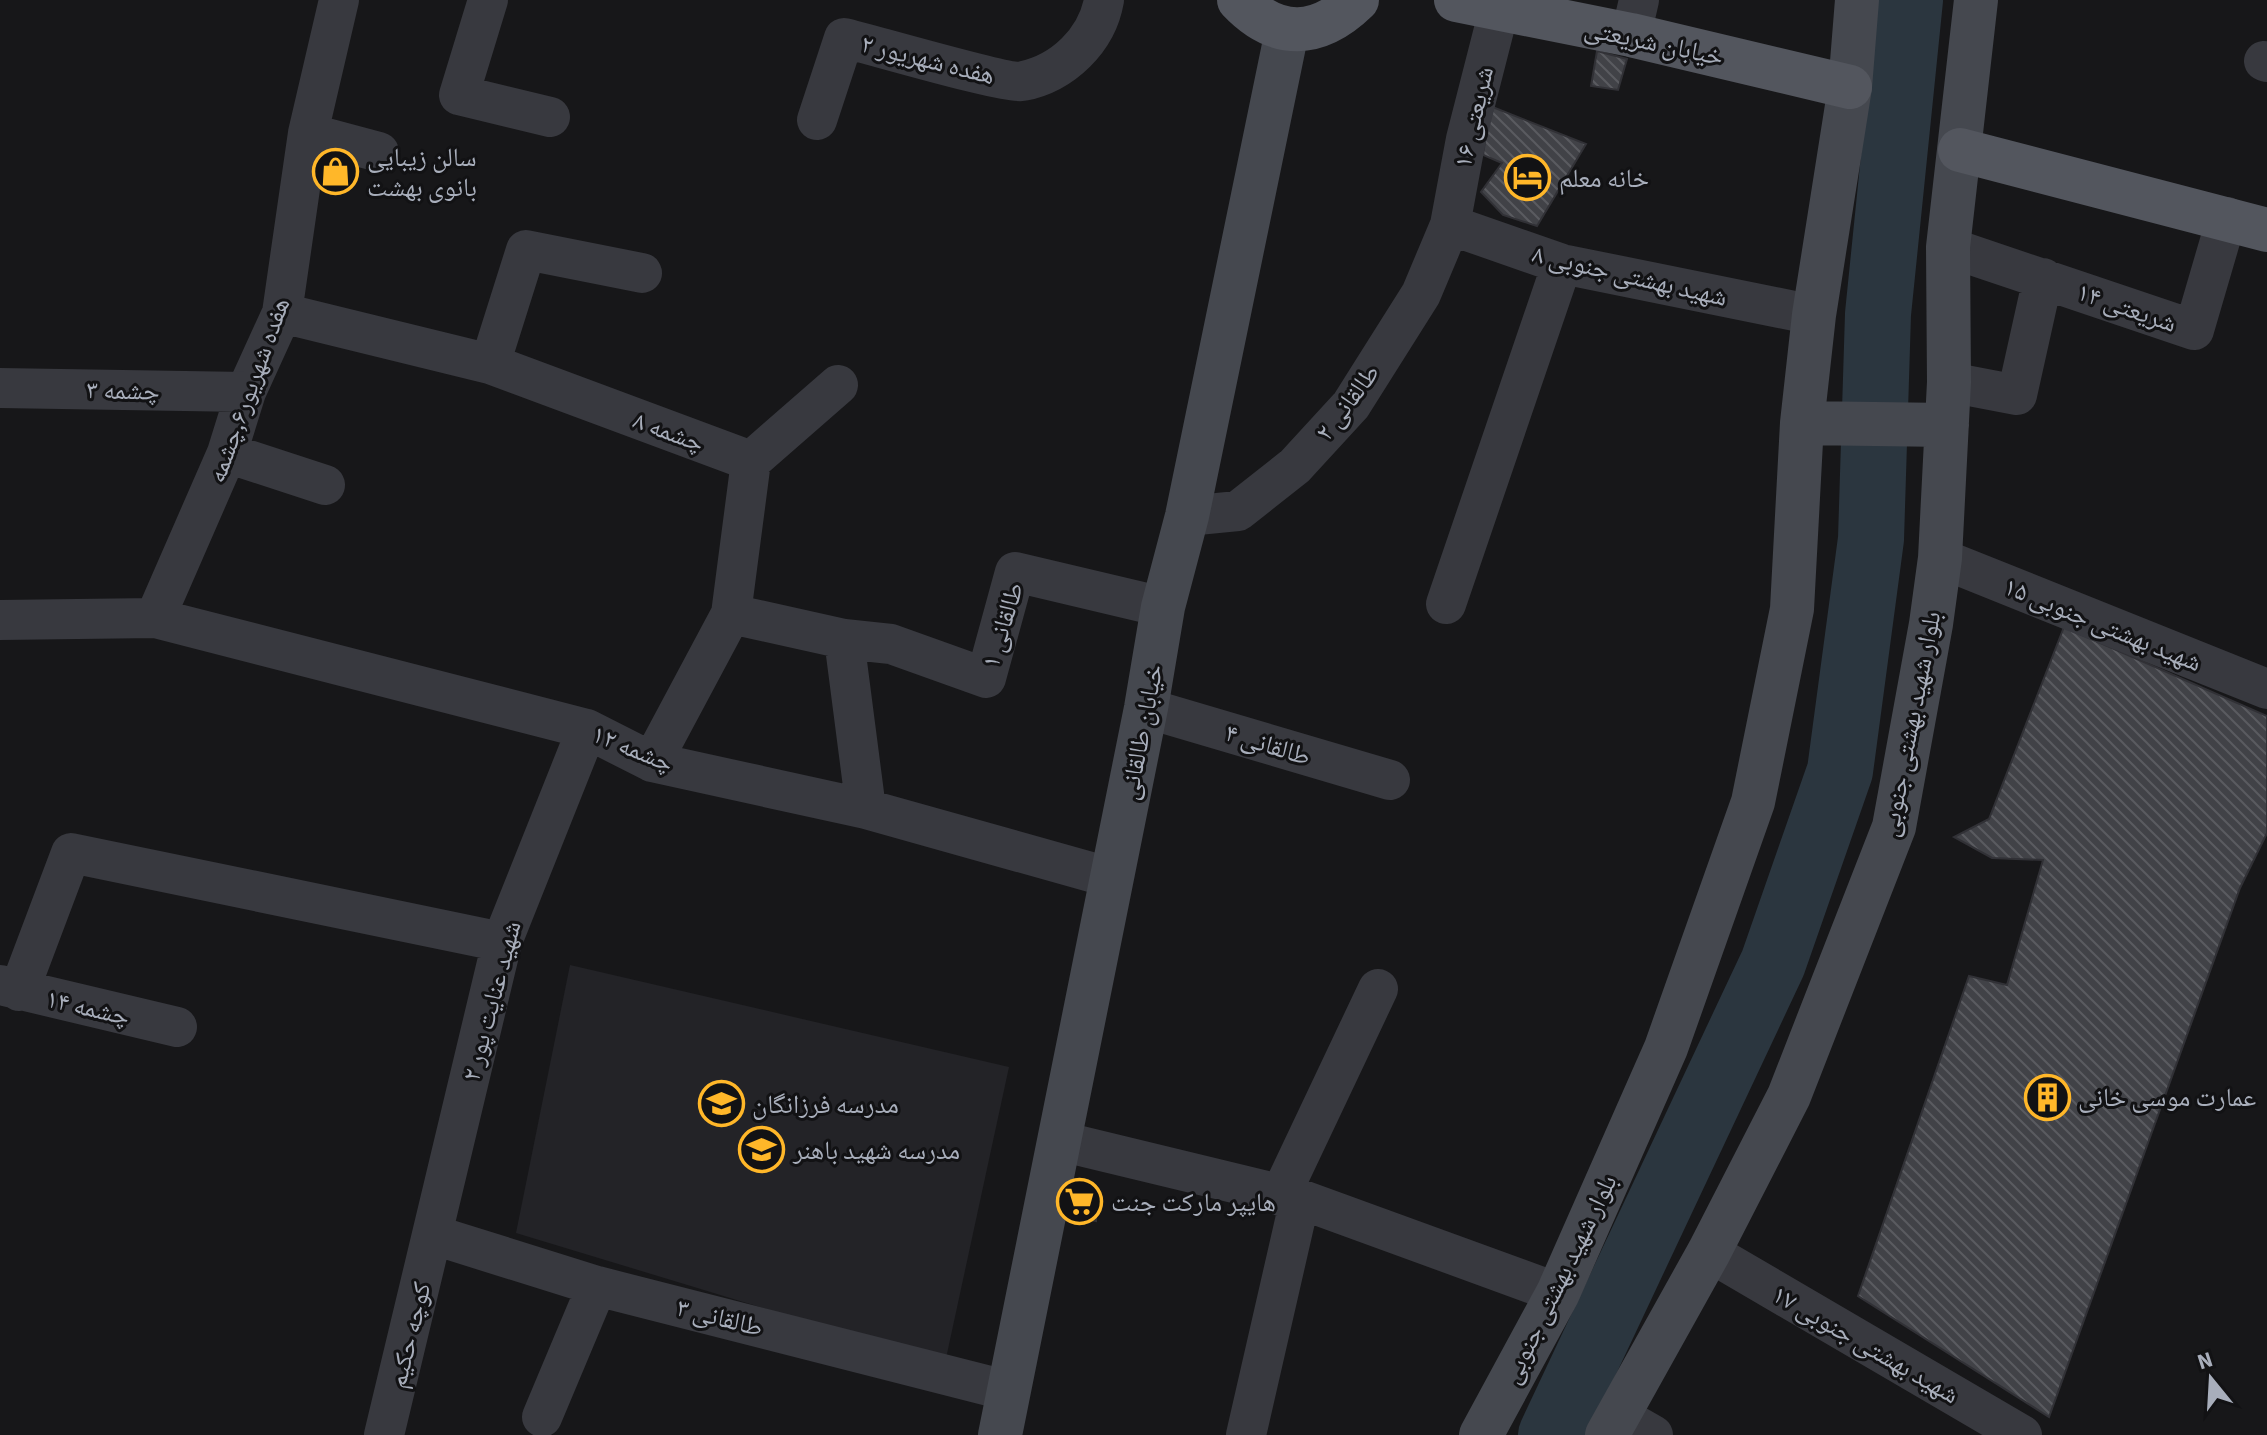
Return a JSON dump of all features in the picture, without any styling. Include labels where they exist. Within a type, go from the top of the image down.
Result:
[{"type":"main road","points":[[1239,0],[1270,26],[1287,31],[1341,15],[1357,0]]},
{"type":"main road","name":"خیابان شریعتی","points":[[1456,0],[1499,10],[1635,17],[1850,87]]},
{"type":"main road","points":[[1960,150],[2247,224]]},
{"type":"street","name":"هفده شهریور۶,چشمه","points":[[155,618],[227,453],[246,392],[282,313],[308,133],[339,0]]},
{"type":"street","points":[[488,0],[459,95],[550,117]]},
{"type":"street","name":"هفده شهریور ۲","points":[[817,120],[844,38],[1021,82],[1069,61],[1101,21],[1104,0]]},
{"type":"street","name":"بلوار شهید بهشتی جنوبی","points":[[1481,1435],[1558,1293],[1666,1048],[1753,802],[1792,609],[1802,423],[1814,315],[1850,87],[1857,0]]},
{"type":"street","name":"بلوار شهید بهشتی جنوبی","points":[[1626,1428],[1709,1252],[1789,1096],[1894,827],[1940,558],[1948,403],[1948,247],[1976,0]]},
{"type":"street","name":"شریعتی ۱۶","points":[[1450,225],[1466,139],[1499,10]]},
{"type":"street","name":"خیابان طالقانی","points":[[1000,1435],[1146,708],[1163,607],[1187,516],[1287,31]]},
{"type":"street","points":[[308,133],[379,152]]},
{"type":"street","name":"شریعتی ۱۴","points":[[1948,247],[2194,330],[2247,224]]},
{"type":"street","name":"شهید بهشتی جنوبی ۸","points":[[1450,225],[1562,264],[1814,315]]},
{"type":"street","name":"طالقانی ۲","points":[[1187,516],[1238,511],[1295,466],[1351,405],[1421,294],[1450,225]]},
{"type":"street","points":[[490,364],[526,250],[642,273]]},
{"type":"street","points":[[1446,604],[1562,264]]},
{"type":"street","points":[[1802,423],[2017,395],[2043,278]]},
{"type":"street","name":"چشمه ۸","points":[[282,313],[490,364],[751,461]]},
{"type":"street","points":[[652,762],[731,614],[751,461],[838,385]]},
{"type":"street","name":"چشمه ۳","points":[[0,388],[246,392]]},
{"type":"street","points":[[227,453],[325,485]]},
{"type":"street","name":"شهید بهشتی جنوبی ۱۵","points":[[1940,558],[2267,689]]},
{"type":"street","name":"طالقانی ۱","points":[[844,639],[891,644],[986,678],[1015,572],[1163,607]]},
{"type":"street","points":[[731,614],[844,639],[866,809]]},
{"type":"street","points":[[0,620],[155,618]]},
{"type":"street","name":"چشمه ۱۲","points":[[155,618],[587,729],[652,762],[866,809],[1112,878]]},
{"type":"street","name":"طالقانی ۴","points":[[1146,708],[1390,780]]},
{"type":"street","name":"شهید عنایت پور ۲","points":[[434,1235],[502,942],[587,729]]},
{"type":"street","points":[[9,988],[71,853],[502,942]]},
{"type":"street","name":"چشمه ۱۴","points":[[9,988],[177,1027]]},
{"type":"street","points":[[1246,1435],[1290,1197],[1378,989]]},
{"type":"street","points":[[1060,1141],[1290,1197],[1558,1293]]},
{"type":"street","name":"طالقانی ۳","points":[[434,1235],[597,1286],[1009,1391]]},
{"type":"street","name":"کوچه حکیم","points":[[384,1435],[434,1235]]},
{"type":"street","name":"شهید بهشتی جنوبی ۱۷","points":[[1709,1252],[2022,1435]]},
{"type":"street","points":[[542,1417],[597,1286]]},
{"type":"shaded area","name":"مدرسه شهید باهنر","points":[[570,965],[1009,1067],[945,1363],[516,1233]]},
{"type":"building","points":[[1597,51],[1627,59],[1618,90],[1591,86]]},
{"type":"building","name":"خانه معلم","points":[[1490,106],[1586,144],[1537,226],[1503,215],[1481,192],[1502,163],[1483,155]]},
{"type":"building","name":"سالن زیبایی بانوی بهشت","points":[[322,157],[354,166],[349,186],[319,178]]},
{"type":"building","name":"عمارت موسی خانی","points":[[2064,627],[2267,716],[2267,833],[2240,888],[2049,1417],[1858,1296],[1969,976],[2007,985],[2043,860],[1992,858],[1954,837],[1989,819]]},
{"type":"building","name":"هایپر مارکت جنت","points":[[1067,1183],[1097,1190],[1096,1221],[1061,1214]]},
{"type":"waterway","points":[[1551,1435],[1773,963],[1840,771],[1871,539],[1878,314],[1910,0]]},
{"type":"place","name":"سالن زیبایی بانوی بهشت","points":[[336,172]]},
{"type":"place","name":"خانه معلم","points":[[1528,178]]},
{"type":"place","name":"عمارت موسی خانی","points":[[2047,1097]]},
{"type":"place","name":"مدرسه فرزانگان","points":[[721,1104]]},
{"type":"place","name":"مدرسه شهید باهنر","points":[[762,1150]]},
{"type":"place","name":"هایپر مارکت جنت","points":[[1080,1202]]}]
